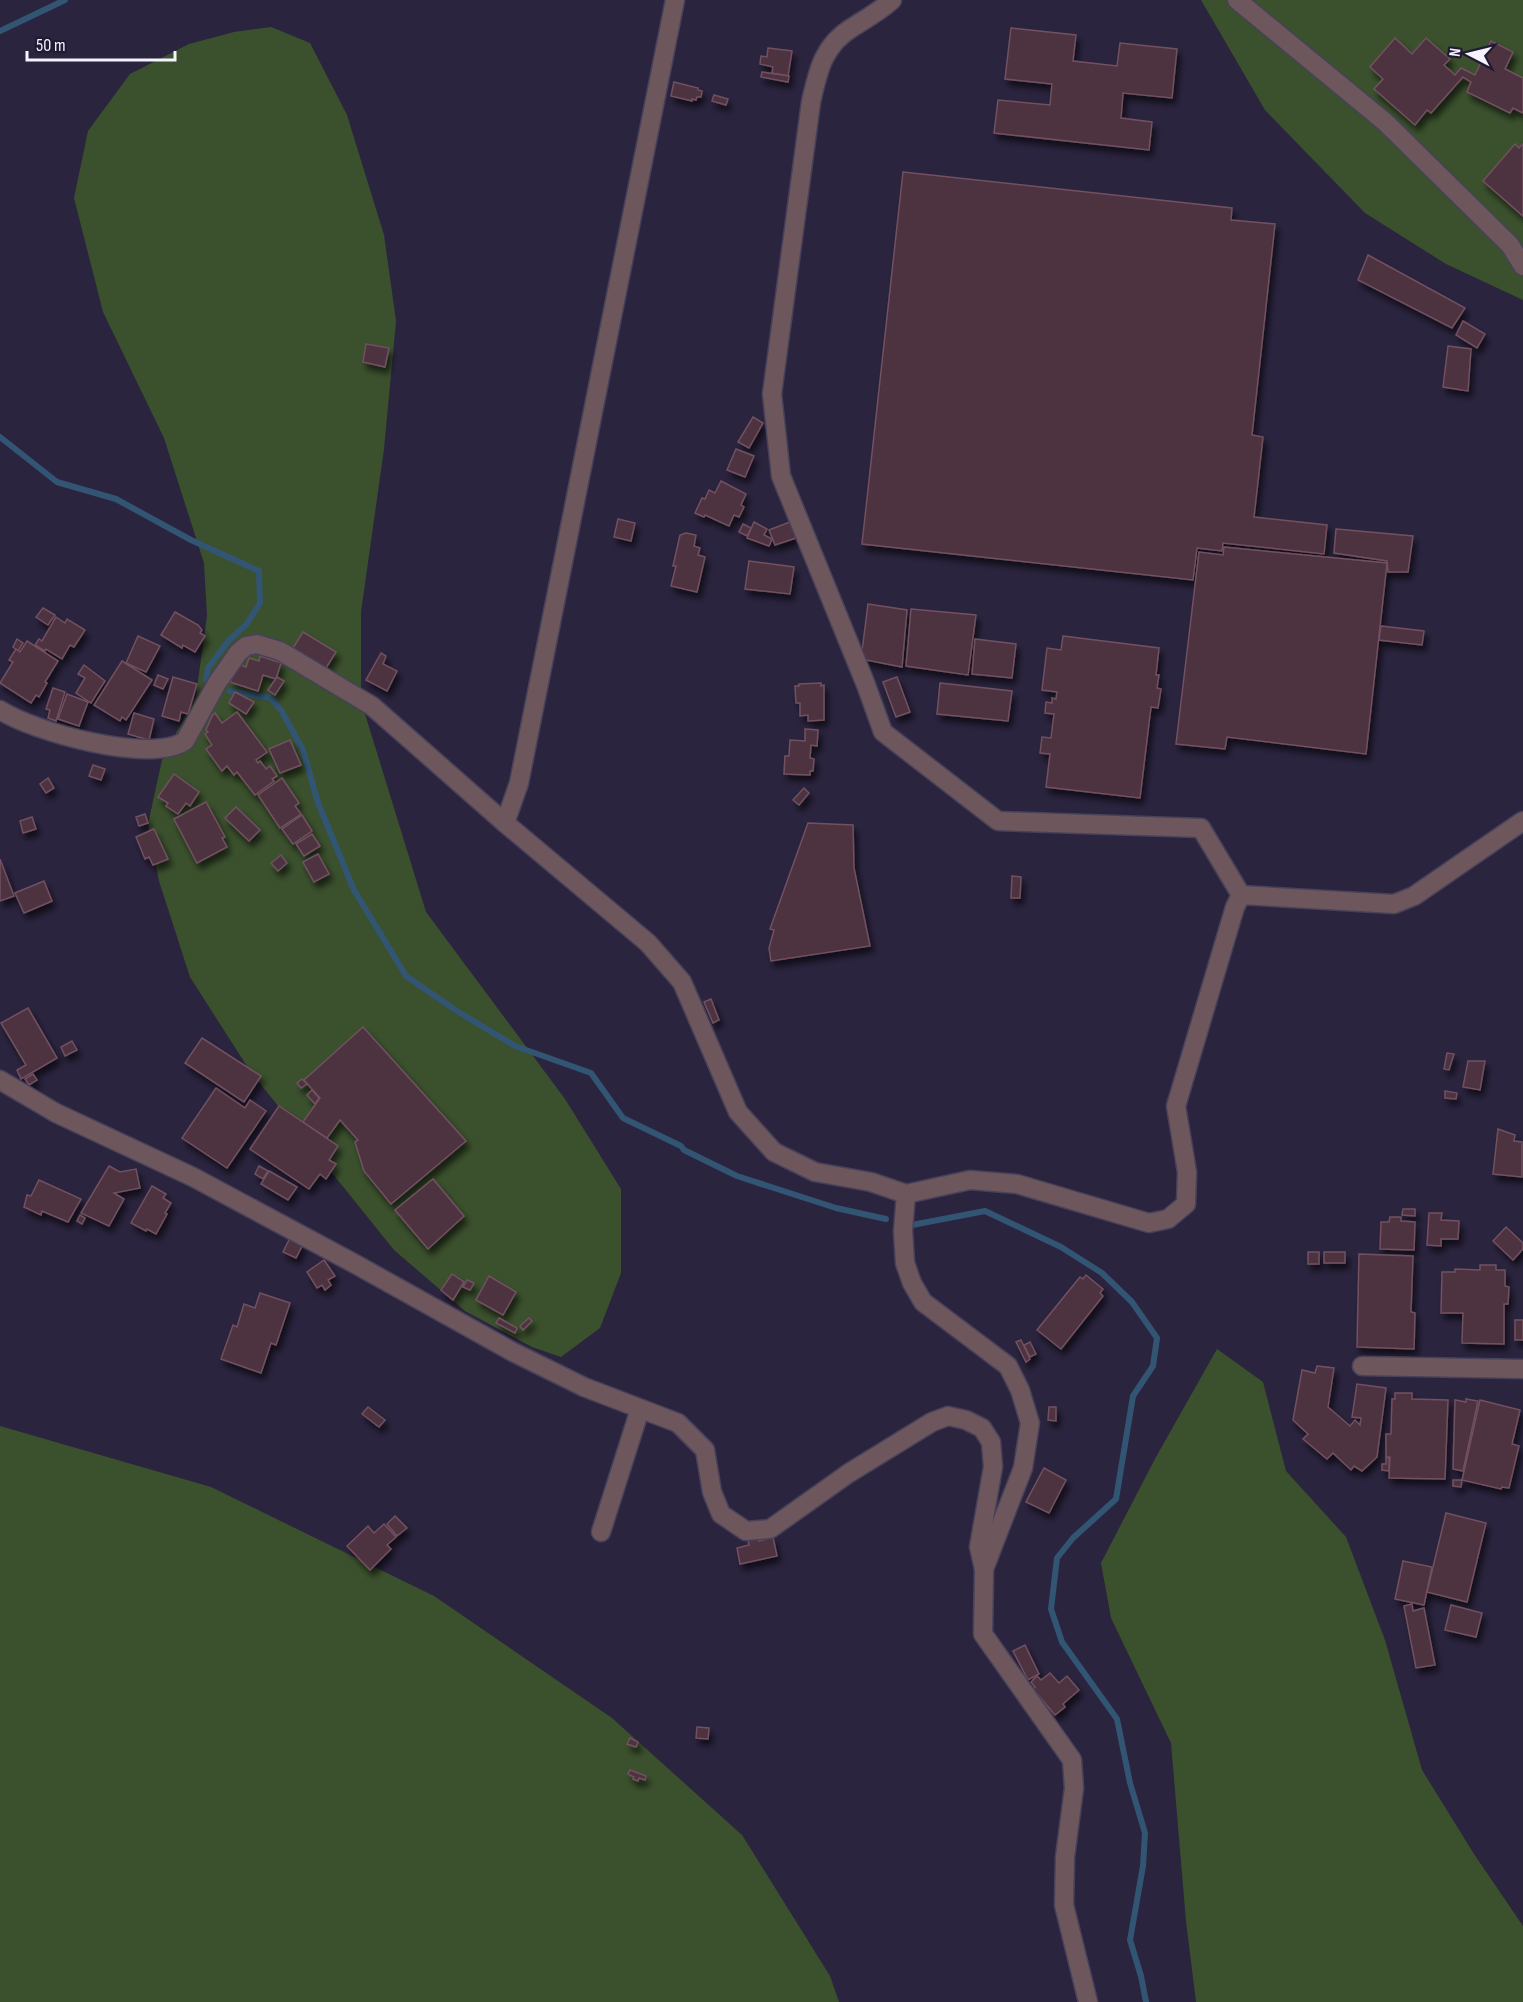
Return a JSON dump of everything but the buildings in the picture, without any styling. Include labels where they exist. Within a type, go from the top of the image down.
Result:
[{"type":"street","points":[[506,823],[519,783],[675,0]]},
{"type":"street","points":[[891,0],[881,10],[850,28],[832,43],[818,70],[811,102],[772,394],[781,477],[883,732],[998,821],[1201,828],[1242,895]]},
{"type":"street","points":[[1237,0],[1385,122],[1510,245],[1523,266]]},
{"type":"street","points":[[0,710],[15,719],[71,739],[143,749],[178,746],[185,741],[217,683],[238,653],[246,646],[257,644],[280,651],[372,706],[648,943],[682,982],[738,1112],[774,1152],[815,1172],[871,1182],[906,1194],[970,1180],[1017,1184],[1149,1222],[1168,1219],[1186,1204],[1187,1172],[1176,1106],[1235,908],[1242,895]]},
{"type":"street","points":[[1242,895],[1394,904],[1414,896],[1523,821]]},
{"type":"street","points":[[0,1080],[56,1113],[193,1177],[513,1352],[584,1387],[678,1423],[705,1450],[712,1492],[721,1514],[746,1531],[770,1529],[849,1473],[932,1422],[948,1416],[966,1420],[982,1428],[991,1442],[993,1467],[979,1547],[984,1569],[982,1634],[1072,1760],[1074,1788],[1065,1857],[1064,1905],[1088,2002]]},
{"type":"street","points":[[906,1194],[903,1231],[905,1263],[912,1283],[923,1302],[1008,1366],[1020,1390],[1030,1423],[1023,1468],[984,1569]]},
{"type":"street","points":[[1362,1366],[1523,1369]]},
{"type":"street","points":[[601,1532],[640,1409]]},
{"type":"green space","points":[[1201,0],[1523,0],[1523,300],[1446,264],[1365,213],[1265,110]]},
{"type":"green space","points":[[271,27],[310,43],[347,115],[384,235],[396,321],[384,449],[361,612],[361,701],[426,912],[565,1099],[621,1189],[621,1273],[600,1328],[561,1357],[532,1347],[465,1311],[394,1250],[250,1071],[190,977],[159,881],[148,824],[162,760],[196,695],[207,616],[204,563],[164,438],[103,312],[74,198],[88,131],[130,74],[189,44],[234,32]]},
{"type":"green space","points":[[1217,1349],[1263,1382],[1286,1471],[1346,1537],[1385,1640],[1422,1770],[1474,1854],[1523,1926],[1523,2002],[1196,2002],[1186,1921],[1171,1743],[1111,1618],[1101,1563],[1156,1457]]},
{"type":"green space","points":[[0,1426],[211,1487],[434,1596],[612,1718],[742,1835],[830,1976],[839,2002],[0,2002]]},
{"type":"waterway","points":[[0,31],[65,0]]},
{"type":"waterway","points":[[0,437],[57,482],[116,499],[191,540],[259,571],[260,603],[246,625],[229,640],[208,668],[206,679]]},
{"type":"waterway","points":[[230,691],[271,698],[281,710],[303,750],[318,803],[354,890],[406,976],[457,1011],[515,1046],[591,1073],[623,1118],[681,1146],[684,1150],[737,1176],[836,1208],[886,1219]]},
{"type":"waterway","points":[[912,1225],[985,1211],[1061,1247],[1102,1273],[1132,1302],[1157,1338],[1153,1366],[1133,1396],[1116,1499],[1073,1538],[1057,1558],[1051,1609],[1062,1642],[1117,1719],[1130,1783],[1145,1833],[1143,1866],[1130,1940],[1146,2002]]}]
